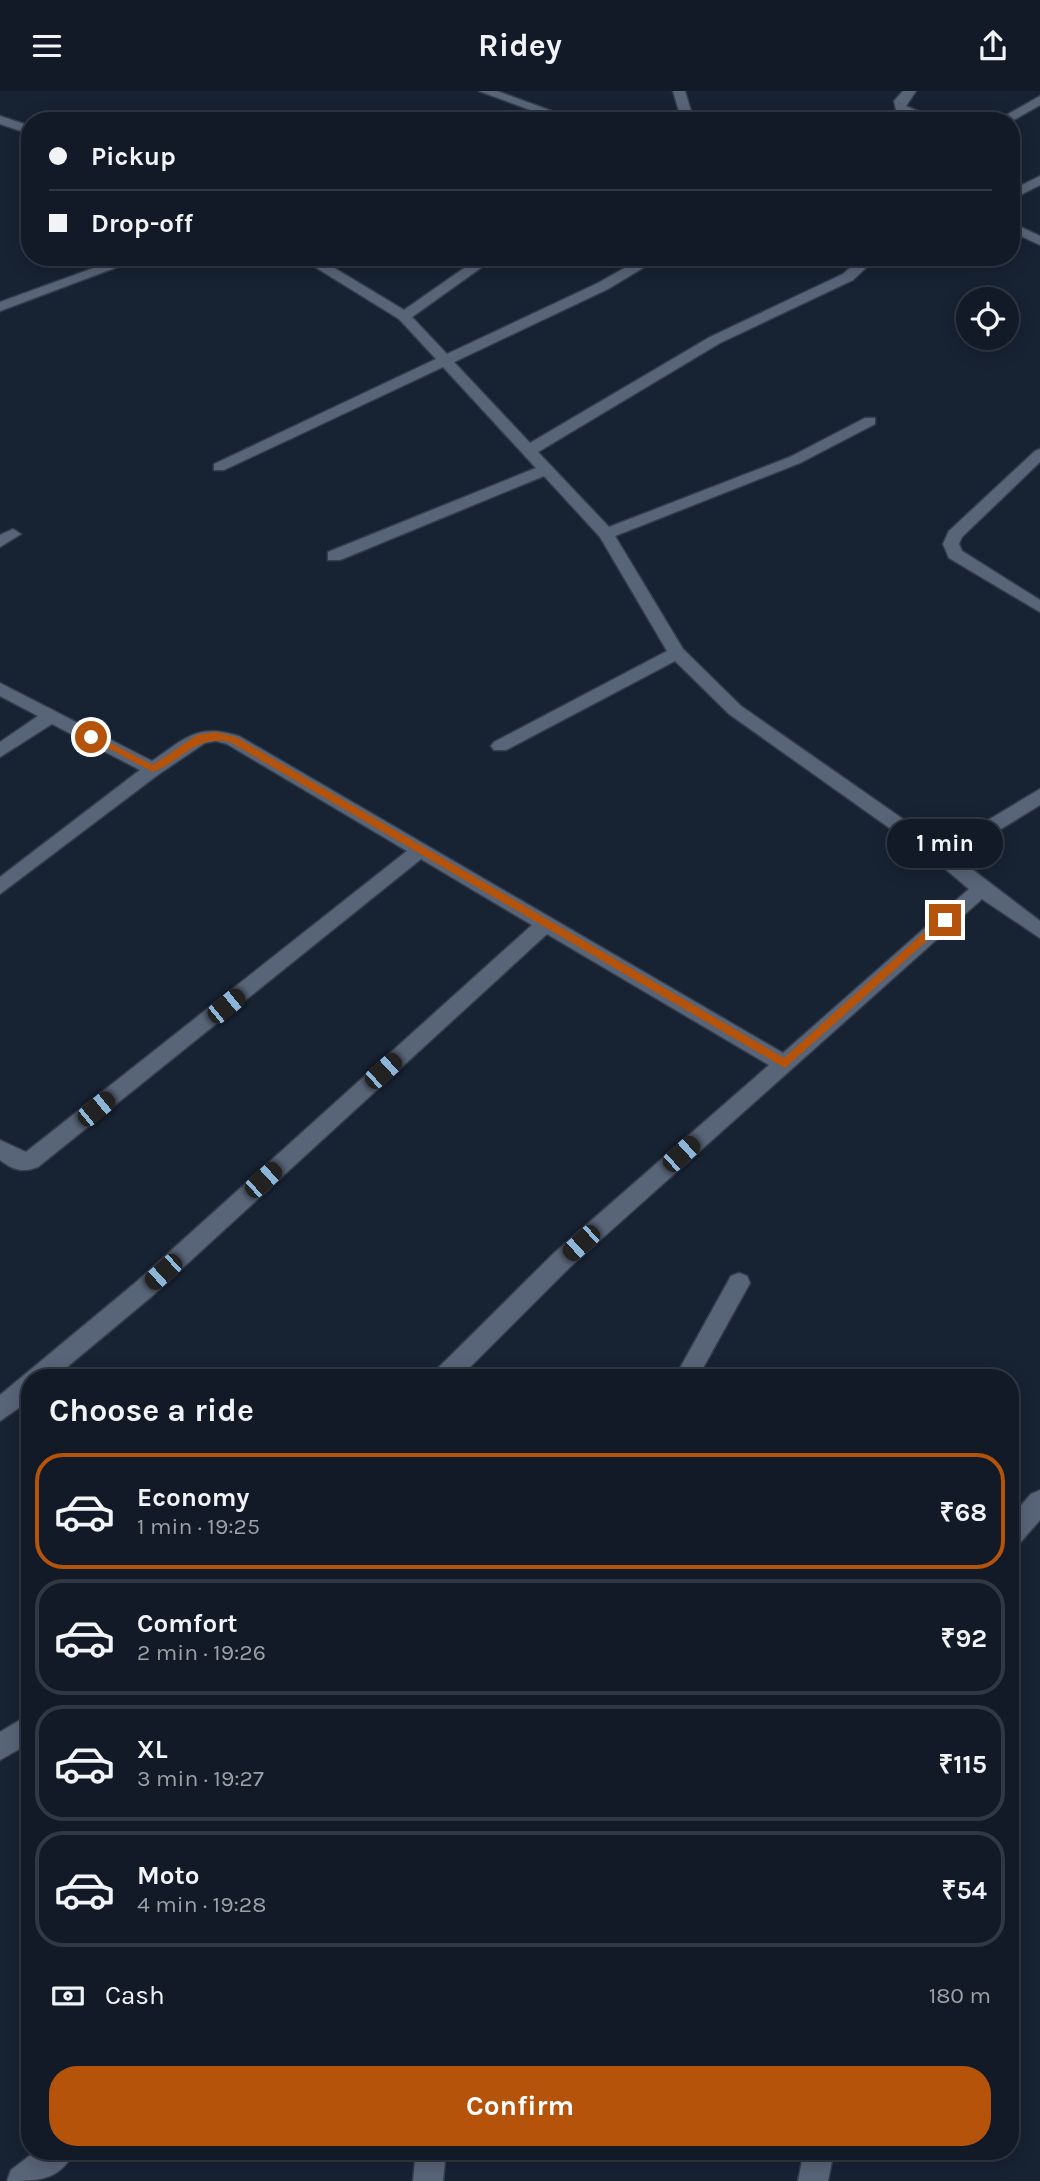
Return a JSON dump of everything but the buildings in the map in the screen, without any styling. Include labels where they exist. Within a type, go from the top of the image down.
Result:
[{"type":"street","points":[[485,91],[547,112]]},
{"type":"street","points":[[679,91],[685,112]]},
{"type":"street","points":[[907,112],[900,107],[900,101],[910,91]]},
{"type":"street","points":[[1018,112],[1040,100]]},
{"type":"street","points":[[0,120],[21,127]]},
{"type":"street","points":[[1020,191],[1040,180]]},
{"type":"street","points":[[1020,231],[1040,241]]},
{"type":"street","points":[[0,307],[112,266]]},
{"type":"street","points":[[321,266],[404,316],[548,469],[606,534],[677,653],[734,710],[943,856],[981,889],[1040,931]]},
{"type":"street","points":[[404,316],[476,266]]},
{"type":"street","points":[[219,467],[603,286],[638,266]]},
{"type":"street","points":[[530,450],[715,340],[848,277],[860,266]]},
{"type":"street","points":[[606,534],[795,460],[870,421]]},
{"type":"street","points":[[1040,454],[955,535],[951,544],[955,554],[1040,607]]},
{"type":"street","points":[[334,556],[548,469]]},
{"type":"street","points":[[500,746],[677,653]]},
{"type":"street","points":[[0,689],[153,769]]},
{"type":"street","points":[[0,751],[50,716]]},
{"type":"street","points":[[0,887],[153,769],[200,738],[216,735],[233,740],[544,925],[785,1064]]},
{"type":"street","points":[[943,856],[1040,796]]},
{"type":"street","points":[[0,1149],[19,1162],[32,1161],[420,851]]},
{"type":"street","points":[[453,1369],[562,1261],[981,889]]},
{"type":"street","points":[[48,1369],[142,1290],[544,925]]},
{"type":"street","points":[[691,1369],[739,1283]]},
{"type":"street","points":[[0,1410],[21,1392]]},
{"type":"street","points":[[1019,1526],[1040,1502]]},
{"type":"street","points":[[0,1747],[21,1733]]},
{"type":"street","points":[[22,2181],[48,2160]]},
{"type":"street","points":[[428,2181],[430,2160]]},
{"type":"street","points":[[813,2181],[817,2160]]},
{"type":"route","points":[[91,737],[153,769],[200,738],[216,735],[233,740],[544,925],[785,1064],[945,920]]}]
